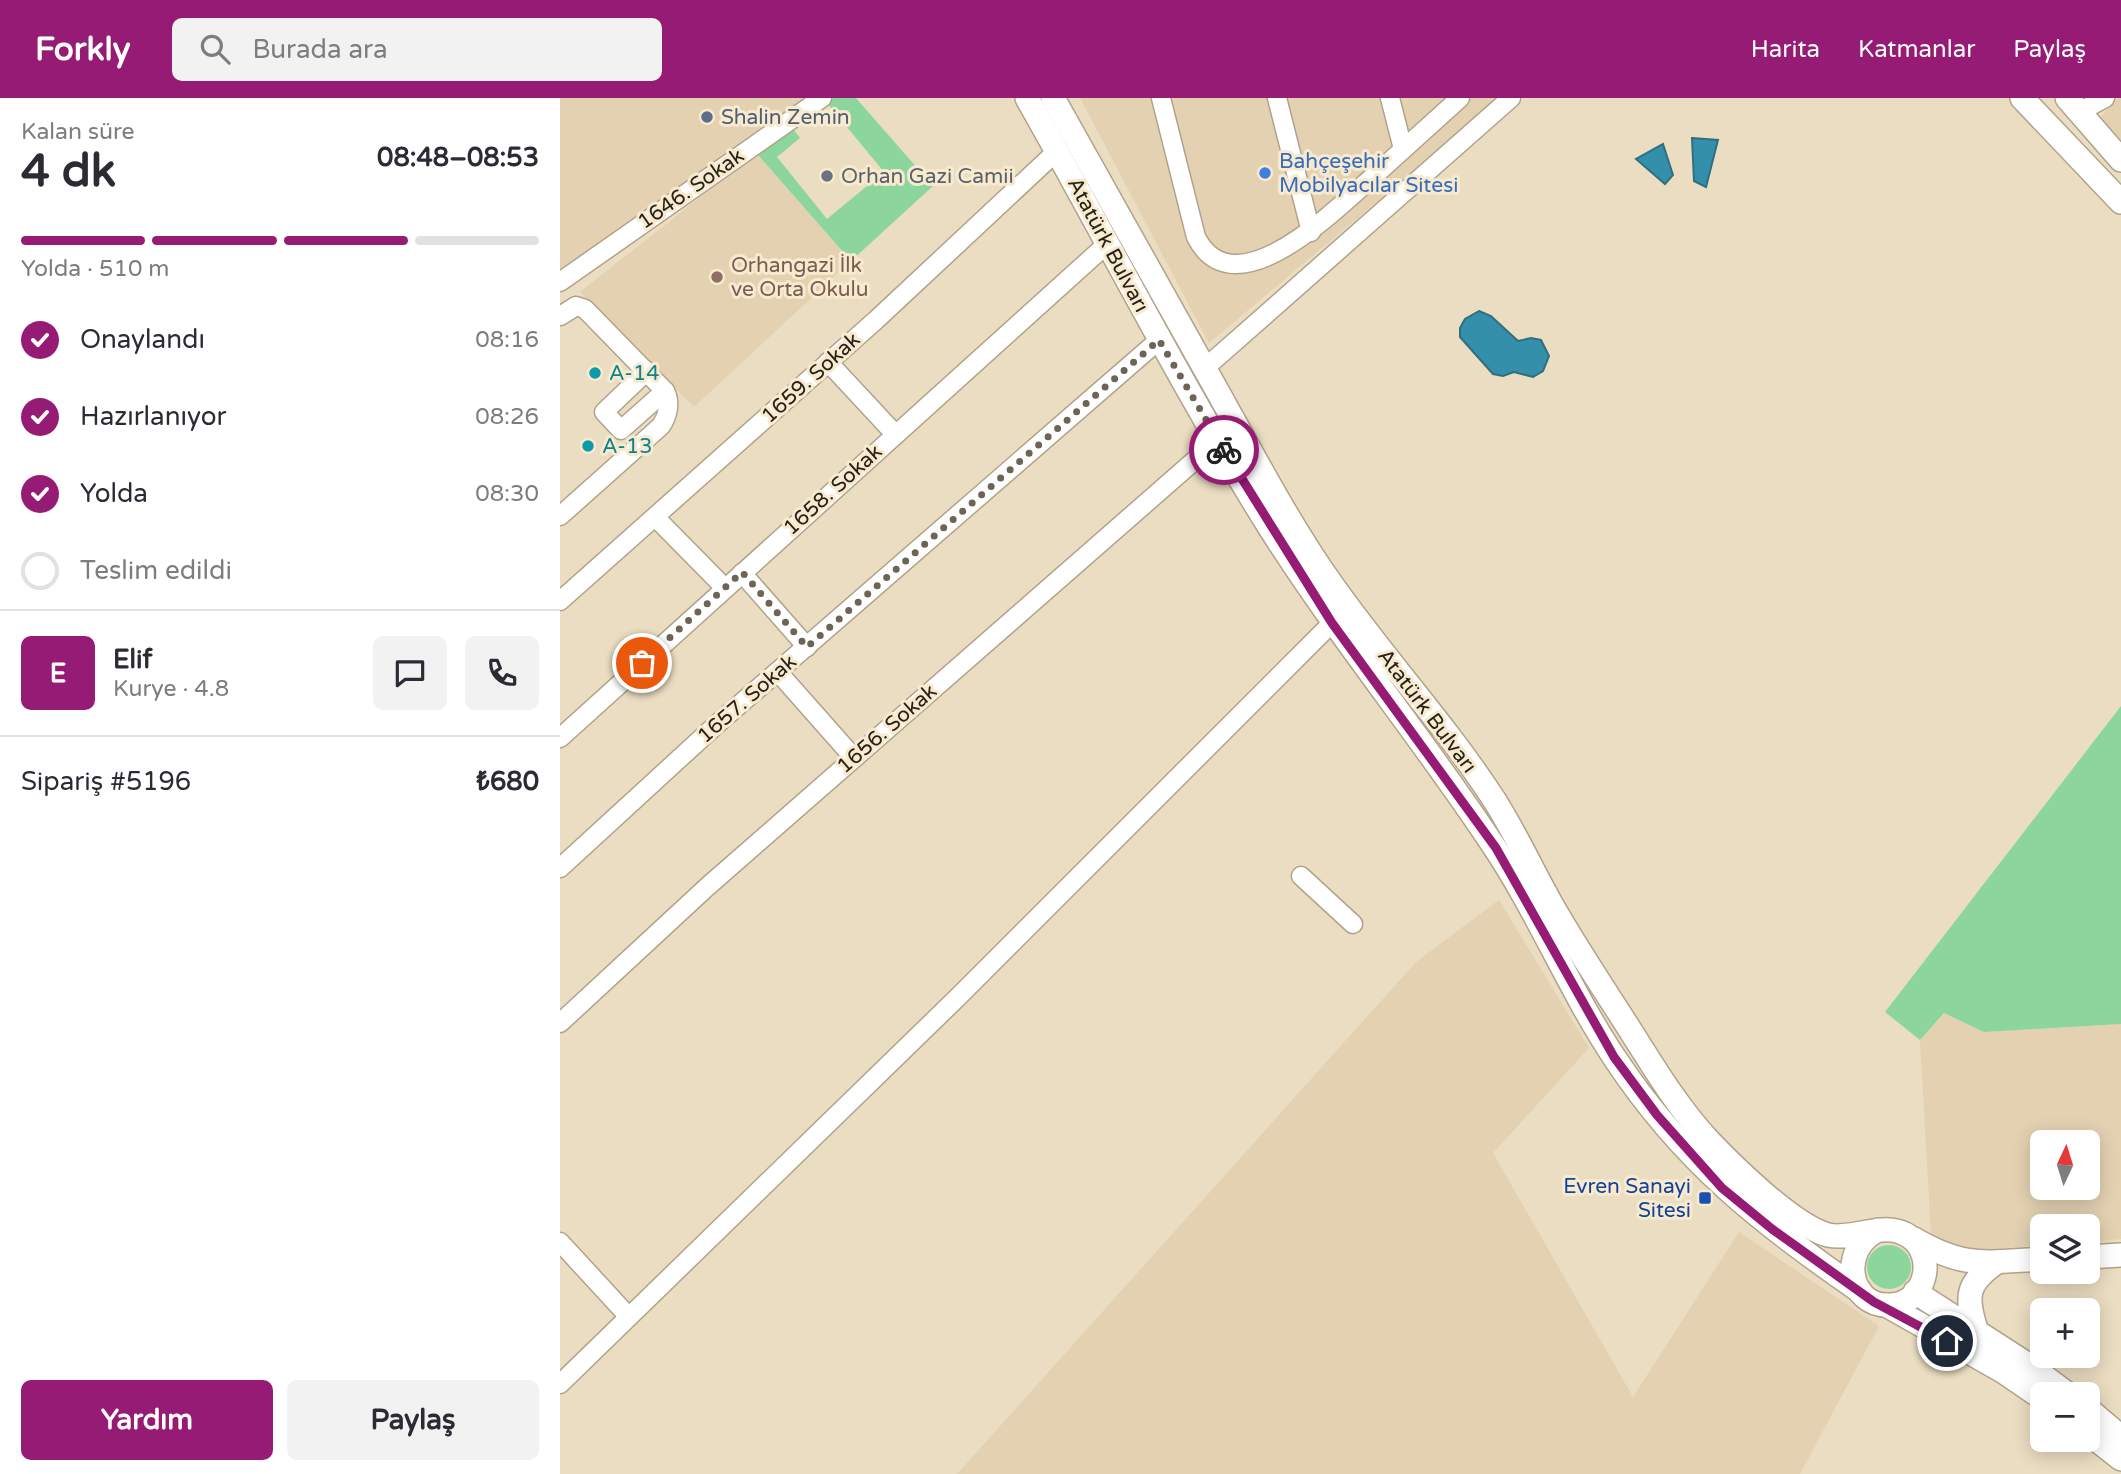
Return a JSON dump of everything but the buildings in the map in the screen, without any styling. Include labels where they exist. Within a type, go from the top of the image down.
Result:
[{"type":"main road","name":"Atatürk Bulvarı","points":[[1027,98],[1159,340],[1218,440],[1332,623],[1496,848],[1614,1057],[1657,1115],[1722,1188],[1772,1229],[1874,1302],[1886,1306],[2004,1372],[2030,1390]]},
{"type":"main road","name":"Atatürk Bulvarı","points":[[1053,98],[1270,488],[1321,569],[1487,790],[1558,917],[1687,1117],[1763,1192],[1823,1233],[1843,1237],[1878,1230],[1901,1232],[1955,1260],[1997,1262]]},
{"type":"main road","points":[[2022,98],[2121,202]]},
{"type":"main road","points":[[2073,105],[2121,160]]},
{"type":"main road","points":[[1467,805],[1487,790]]},
{"type":"main road","points":[[1614,1057],[1637,1042]]},
{"type":"main road","points":[[1860,1291],[1851,1269],[1852,1258],[1863,1239],[1878,1230]]},
{"type":"main road","points":[[1912,1238],[1924,1256],[1926,1267],[1918,1289]]},
{"type":"main road","points":[[2100,1256],[2121,1255]]},
{"type":"main road","points":[[1886,1306],[1902,1302],[1946,1270],[2030,1260]]},
{"type":"main road","points":[[1977,1332],[1970,1309],[1971,1288],[1980,1274],[1997,1262]]},
{"type":"main road","points":[[1918,1289],[2051,1382]]},
{"type":"main road","points":[[2100,1419],[2121,1437]]},
{"type":"main road","points":[[2100,1442],[2121,1459]]},
{"type":"street","name":"1646. Sokak","points":[[560,282],[822,98]]},
{"type":"street","points":[[1161,98],[1196,237],[1208,257],[1227,263],[1258,259],[1291,246],[1311,232],[1460,98]]},
{"type":"street","points":[[1276,98],[1311,232]]},
{"type":"street","points":[[1390,98],[1403,149]]},
{"type":"street","points":[[1205,368],[1511,98]]},
{"type":"street","points":[[2073,105],[2105,98]]},
{"type":"street","name":"1659. Sokak","points":[[560,601],[656,518],[1057,151]]},
{"type":"street","name":"1658. Sokak","points":[[560,738],[1107,244]]},
{"type":"street","points":[[560,316],[576,306],[585,309],[664,390],[668,401],[664,421],[560,516]]},
{"type":"street","name":"1657. Sokak","points":[[560,868],[778,671],[1159,340]]},
{"type":"street","points":[[828,362],[895,434]]},
{"type":"street","points":[[637,447],[604,412],[646,371]]},
{"type":"street","points":[[621,430],[664,390]]},
{"type":"street","name":"1656. Sokak","points":[[560,1023],[854,758],[1218,440]]},
{"type":"street","points":[[656,518],[725,588]]},
{"type":"street","points":[[742,572],[807,647]]},
{"type":"street","points":[[560,1384],[957,998],[1332,623]]},
{"type":"street","points":[[778,671],[854,758]]},
{"type":"street","points":[[1300,876],[1353,924]]},
{"type":"street","points":[[560,1242],[629,1317]]},
{"type":"shaded area","points":[[560,98],[822,98],[560,282]]},
{"type":"shaded area","name":"Bahçeşehir Mobilyacılar Sitesi","points":[[1080,98],[1500,98],[1209,343]]},
{"type":"shaded area","points":[[2121,98],[2121,161],[2091,127]]},
{"type":"shaded area","name":"Orhangazi İlk ve Orta Okulu","points":[[756,153],[851,261],[694,407],[580,292]]},
{"type":"shaded area","points":[[1499,900],[1589,1048],[1493,1153],[1633,1397],[1739,1232],[1879,1326],[1800,1474],[957,1474],[1416,962]]},
{"type":"shaded area","points":[[1944,1013],[1984,1032],[2121,1024],[2121,1239],[2100,1241],[2100,1214],[2030,1214],[2030,1246],[1959,1252],[1931,1235],[1920,1040]]},
{"type":"green space","points":[[823,98],[856,98],[933,186],[851,261],[751,147],[788,122],[800,138],[777,157],[827,219],[884,172]]},
{"type":"green space","points":[[2121,706],[2121,1024],[1984,1032],[1944,1013],[1920,1040],[1885,1012]]},
{"type":"green space","points":[[1889,1245],[1898,1246],[1905,1251],[1910,1258],[1910,1276],[1905,1283],[1898,1288],[1889,1289],[1880,1288],[1873,1283],[1868,1276],[1867,1267],[1868,1258],[1873,1251],[1880,1246]]},
{"type":"water","points":[[1692,138],[1718,140],[1706,187],[1694,181]]},
{"type":"water","points":[[1663,144],[1673,175],[1665,184],[1636,159]]},
{"type":"water","points":[[1479,311],[1491,316],[1518,341],[1531,338],[1541,340],[1549,356],[1543,371],[1533,377],[1514,372],[1503,376],[1493,374],[1460,337],[1460,328],[1465,319]]},
{"type":"way so far","points":[[642,663],[742,572],[807,647],[1159,340],[1224,450]]},
{"type":"place","name":"Shalin Zemin","points":[[707,117]]},
{"type":"place","name":"Bahçeşehir Mobilyacılar Sitesi","points":[[1265,173]]},
{"type":"place","name":"Orhan Gazi Camii","points":[[827,176]]},
{"type":"place","name":"Orhangazi İlk ve Orta Okulu","points":[[717,277]]},
{"type":"place","name":"A-14","points":[[595,373]]},
{"type":"place","name":"A-13","points":[[588,446]]},
{"type":"place","name":"Evren Sanayi Sitesi","points":[[1705,1198]]},
{"type":"route","points":[[1224,450],[1332,623],[1496,848],[1614,1057],[1657,1115],[1722,1188],[1772,1229],[1874,1302],[1886,1306],[1947,1341]]}]
